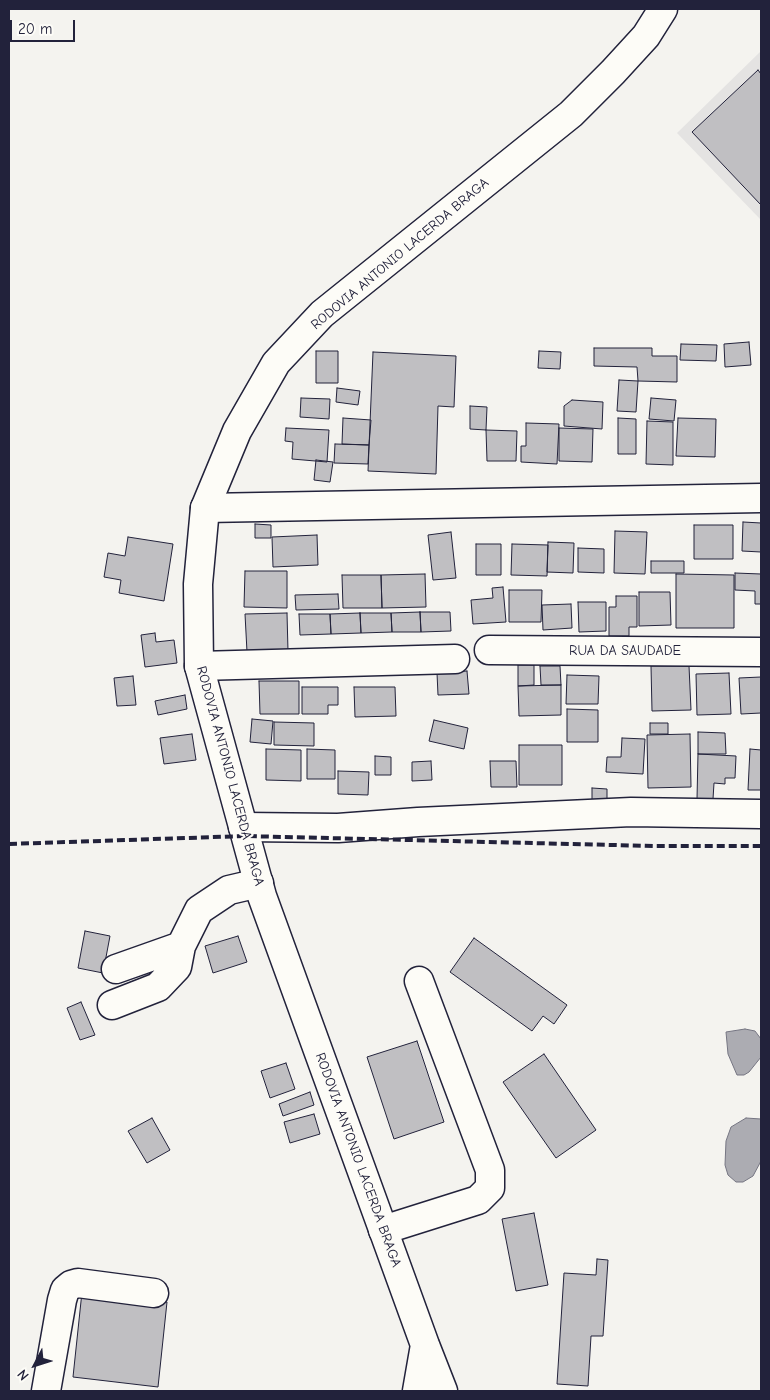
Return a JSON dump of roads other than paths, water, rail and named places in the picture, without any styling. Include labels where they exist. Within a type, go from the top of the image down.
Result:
[{"type":"main road","name":"RODOVIA ANTONIO LACERDA BRAGA","points":[[443,1391],[258,883],[199,666],[198,584],[205,508],[237,431],[276,363],[322,314],[570,114],[646,36],[663,9]]},
{"type":"main road","points":[[205,508],[761,498]]},
{"type":"main road","name":"RUA DA SAUDADE","points":[[489,650],[761,652]]},
{"type":"main road","points":[[199,666],[455,659]]},
{"type":"main road","points":[[243,827],[338,828],[418,822],[631,812],[761,814]]},
{"type":"main road","points":[[112,1005],[158,987],[177,967],[181,946],[199,910],[229,890],[258,883]]},
{"type":"main road","points":[[116,969],[181,946]]},
{"type":"main road","points":[[383,1230],[478,1200],[490,1188],[490,1170],[419,980]]},
{"type":"main road","points":[[46,1391],[62,1300],[65,1290],[71,1284],[78,1283],[154,1292]]},
{"type":"main road","name":"RODOVIA ANTONIO LACERDA BRAGA","points":[[417,1391],[425,1345]]},
{"type":"railway","points":[[9,844],[245,836],[653,846],[761,846]]}]
